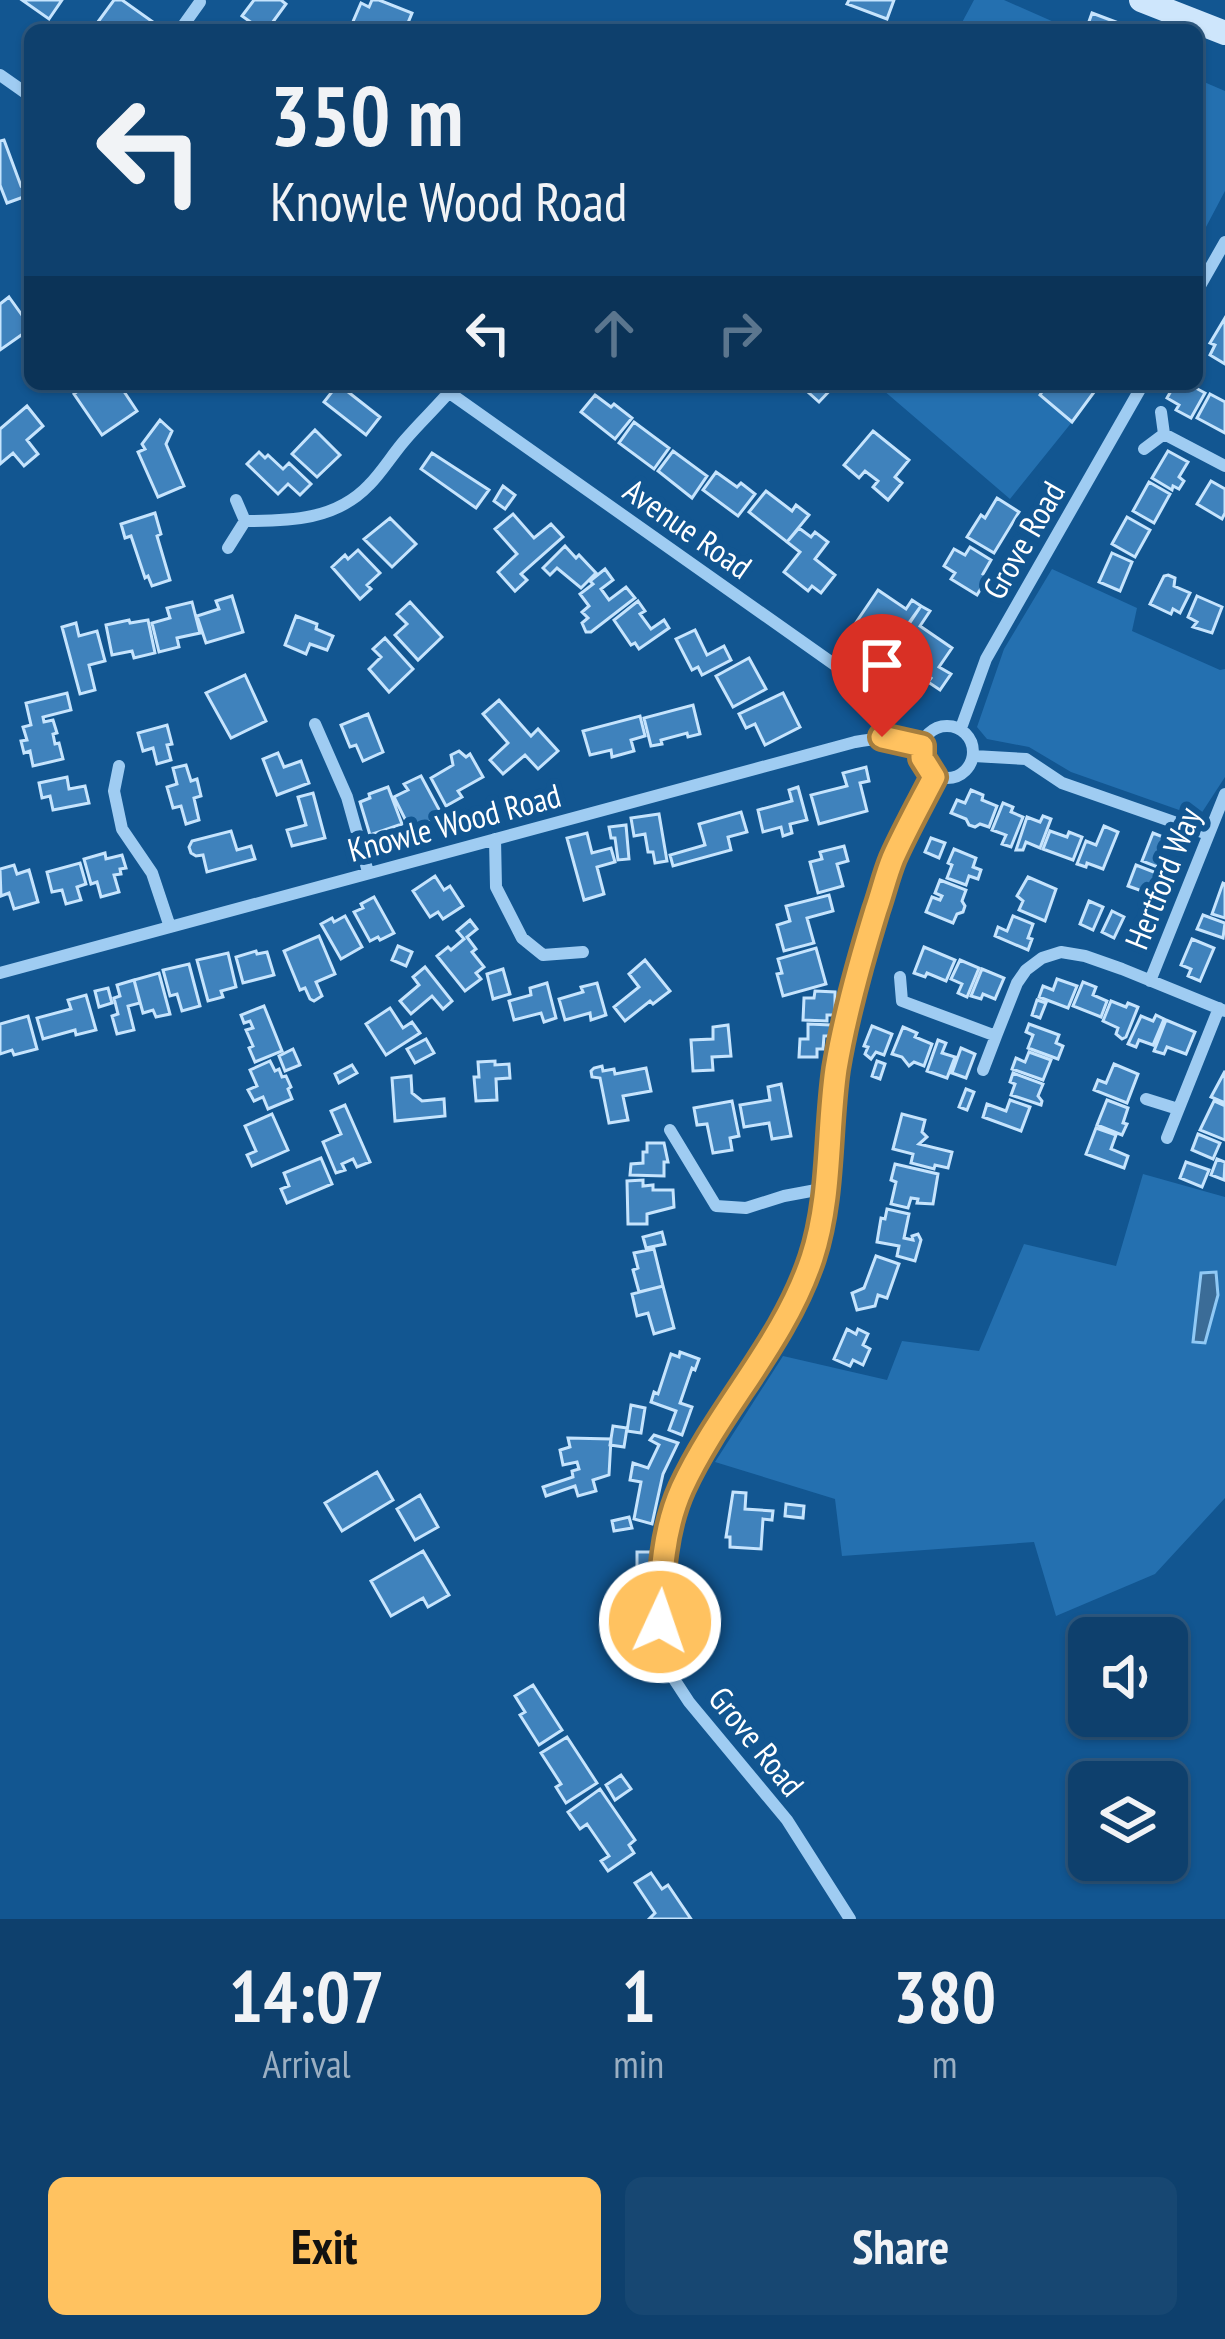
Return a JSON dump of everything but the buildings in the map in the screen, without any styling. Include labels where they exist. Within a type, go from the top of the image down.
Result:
[{"type":"main road","points":[[1141,0],[1202,24]]},
{"type":"street","points":[[1203,280],[1225,242]]},
{"type":"street","points":[[245,521],[302,518],[344,506],[368,486],[446,390]]},
{"type":"street","name":"Avenue Road","points":[[452,390],[852,677],[863,686],[882,737]]},
{"type":"street","name":"Grove Road","points":[[961,728],[986,658],[1141,390]]},
{"type":"street","points":[[1161,412],[1164,434]]},
{"type":"street","points":[[1144,449],[1164,434]]},
{"type":"street","points":[[1164,434],[1225,466]]},
{"type":"street","points":[[236,500],[245,521]]},
{"type":"street","points":[[227,548],[245,521]]},
{"type":"street","points":[[315,724],[347,797],[368,872]]},
{"type":"street","points":[[950,725],[970,738],[974,756],[958,776],[946,780],[934,777],[922,758],[922,746],[934,729],[950,725]]},
{"type":"street","name":"Knowle Wood Road","points":[[0,973],[882,737],[922,746]]},
{"type":"street","points":[[974,756],[1026,759],[1062,783],[1225,836]]},
{"type":"street","points":[[119,766],[114,791],[122,829],[152,873],[170,927]]},
{"type":"street","name":"Grove Road","points":[[850,1919],[787,1820],[672,1676],[663,1654],[661,1579],[666,1537],[681,1491],[794,1303],[813,1256],[827,1188],[836,1069],[850,1005],[892,860],[934,777]]},
{"type":"street","name":"Hertford Way","points":[[1150,981],[1225,794]]},
{"type":"street","points":[[495,838],[496,887],[522,938],[543,955],[583,952]]},
{"type":"street","points":[[983,1070],[1026,970],[1060,952],[1085,956],[1222,1010],[1167,1138]]},
{"type":"street","points":[[892,1015],[902,1001],[900,977]]},
{"type":"street","points":[[902,1001],[996,1036]]},
{"type":"street","points":[[1146,1099],[1178,1109]]},
{"type":"street","points":[[670,1130],[716,1207],[746,1208],[827,1188]]},
{"type":"shaded area","points":[[974,0],[1004,0],[1058,24],[961,24]]},
{"type":"shaded area","points":[[1203,82],[1225,91],[1225,191],[1203,233]]},
{"type":"shaded area","points":[[883,390],[1035,390],[1072,422],[1010,499]]},
{"type":"shaded area","points":[[1052,569],[1137,608],[1132,631],[1225,669],[1225,777],[1199,817],[1071,772],[1029,747],[987,739],[977,727],[1004,649]]},
{"type":"shaded area","points":[[1143,1174],[1225,1197],[1225,1498],[1155,1574],[1056,1616],[1034,1542],[842,1556],[835,1499],[715,1462],[783,1356],[887,1380],[902,1341],[979,1351],[1024,1244],[1116,1266]]},
{"type":"shaded area","points":[[1216,1272],[1218,1295],[1205,1343],[1193,1342],[1201,1273]]},
{"type":"route","points":[[660,1622],[666,1537],[681,1491],[794,1303],[813,1256],[827,1188],[836,1069],[850,1005],[892,860],[934,777],[922,758],[922,746],[882,737]]}]
